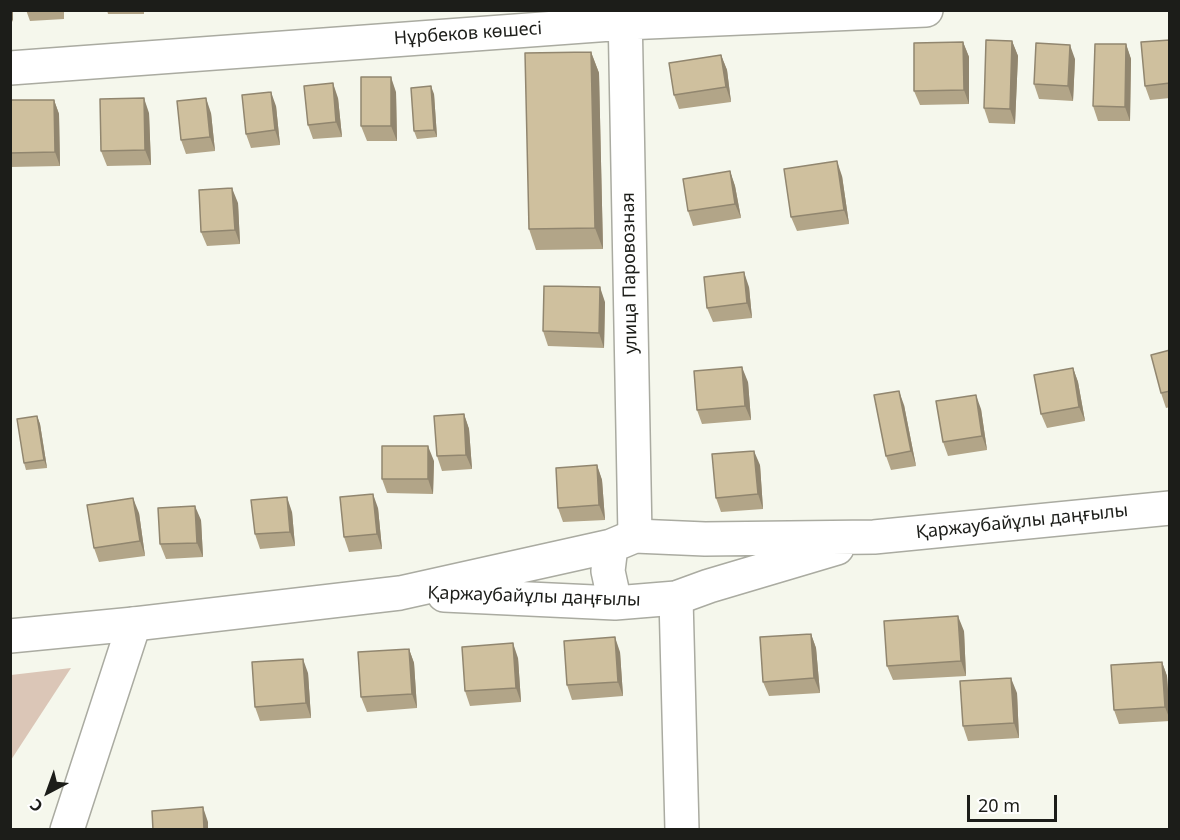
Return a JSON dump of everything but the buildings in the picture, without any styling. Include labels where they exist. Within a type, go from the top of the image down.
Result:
[{"type":"main road","name":"Нұрбеков көшесі","points":[[10,68],[625,16],[926,10]]},
{"type":"main road","name":"улица Паровозная","points":[[615,603],[608,571],[623,541],[625,16]]},
{"type":"main road","name":"Қаржаубайұлы даңғылы","points":[[10,636],[400,593],[623,541],[874,537],[1170,508]]},
{"type":"main road","name":"Қаржаубайұлы даңғылы","points":[[400,593],[615,603],[676,598],[874,537]]},
{"type":"main road","points":[[705,539],[714,562],[709,586]]},
{"type":"main road","points":[[676,598],[682,830]]},
{"type":"main road","points":[[67,830],[134,624]]},
{"type":"shaded area","points":[[71,668],[11,760],[11,675]]}]
